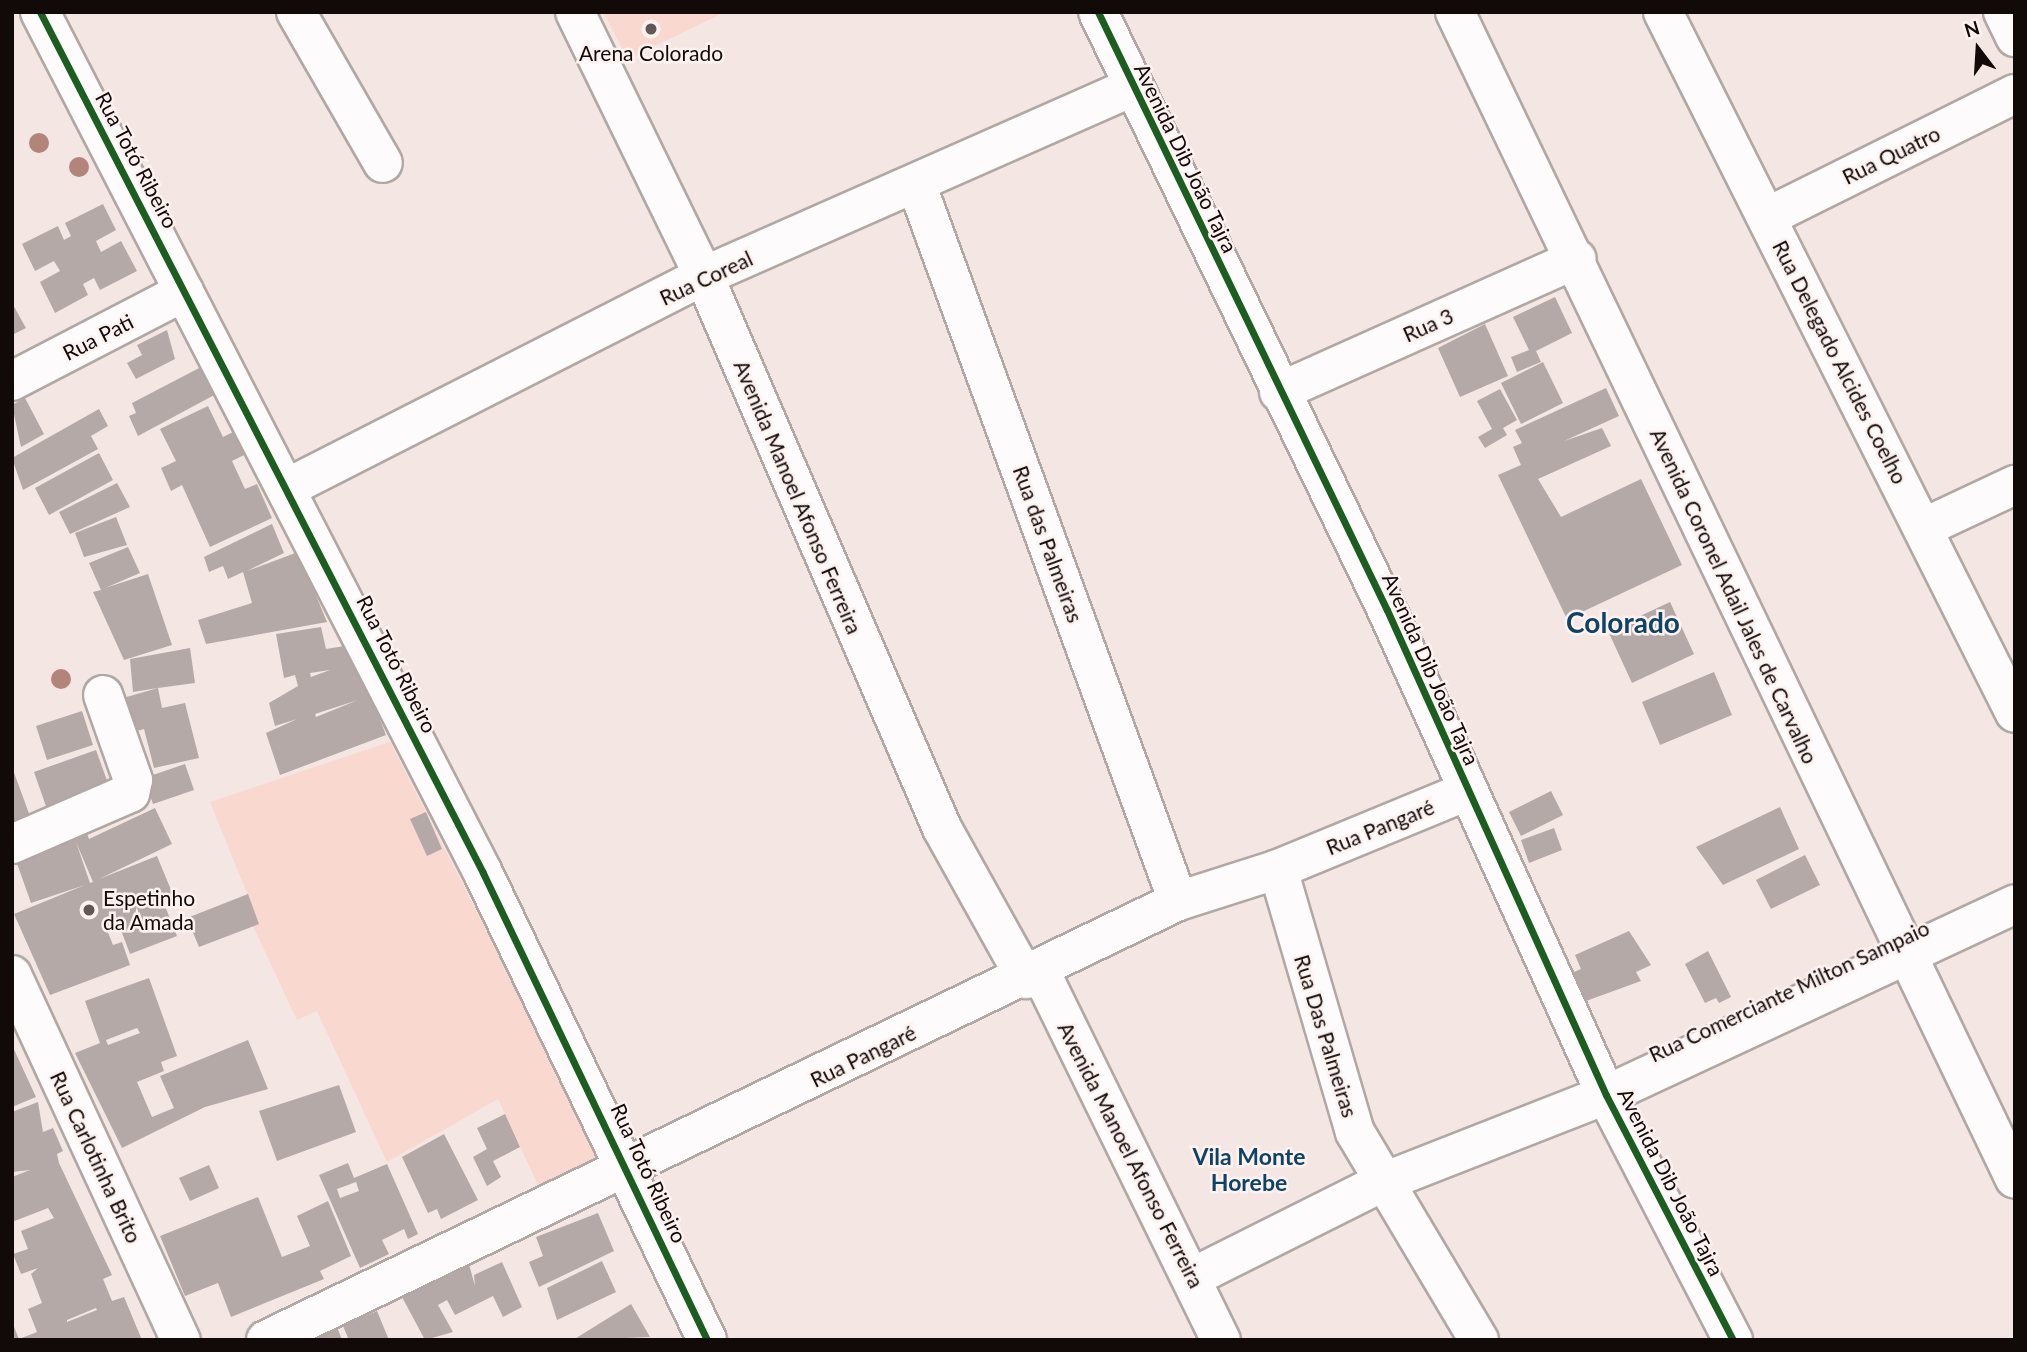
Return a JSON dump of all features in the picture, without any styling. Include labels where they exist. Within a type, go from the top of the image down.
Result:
[{"type":"street","name":"Rua Totó Ribeiro","points":[[40,12],[184,292],[289,487],[629,1168],[707,1340]]},
{"type":"street","points":[[296,12],[383,163]]},
{"type":"street","name":"Avenida Manoel Afonso Ferreira","points":[[575,12],[704,276],[906,751],[971,887],[1033,975],[1193,1277],[1221,1340]]},
{"type":"street","name":"Avenida Dib João Tajra","points":[[1097,12],[1467,791],[1606,1094],[1733,1340]]},
{"type":"street","name":"Avenida Coronel Adail Jales de Carvalho","points":[[1455,12],[1577,259],[1904,959],[2015,1178]]},
{"type":"street","name":"Rua Delegado Alcides Coelho","points":[[1663,12],[2015,713]]},
{"type":"street","points":[[2003,12],[2015,37]]},
{"type":"street","name":"Rua Coreal","points":[[289,487],[704,276],[917,187],[1132,87]]},
{"type":"street","name":"Rua Quatro","points":[[1767,217],[2015,94]]},
{"type":"street","name":"Rua das Palmeiras","points":[[917,187],[1178,901]]},
{"type":"street","name":"Rua 3","points":[[1279,392],[1577,259]]},
{"type":"street","name":"Rua Pati","points":[[12,381],[184,292]]},
{"type":"street","points":[[1923,528],[2015,485]]},
{"type":"street","points":[[12,844],[130,793],[133,780],[103,695]]},
{"type":"street","name":"Rua Pangaré","points":[[266,1340],[1033,975],[1178,901],[1278,869],[1467,791]]},
{"type":"street","name":"Rua Das Palmeiras","points":[[1278,869],[1338,1090],[1381,1183],[1479,1340]]},
{"type":"street","name":"Rua Comerciante Milton Sampaio","points":[[1193,1277],[1381,1183],[1606,1094],[1904,959],[2015,904]]},
{"type":"street","name":"Rua Carlotinha Brito","points":[[12,975],[181,1340]]},
{"type":"shaded area","name":"Arena Colorado","points":[[603,12],[725,12],[628,59]]},
{"type":"shaded area","points":[[390,742],[604,1160],[540,1189],[498,1099],[387,1162],[317,1011],[297,1020],[253,926],[259,923],[210,802]]},
{"type":"building","points":[[103,204],[116,230],[96,241],[101,252],[121,241],[137,271],[100,290],[94,278],[83,284],[88,295],[55,313],[40,282],[60,271],[54,261],[35,271],[22,244],[58,226],[64,240],[71,236],[65,223]]},
{"type":"building","points":[[1555,297],[1572,333],[1536,351],[1541,362],[1517,372],[1511,357],[1529,350],[1513,317]]},
{"type":"building","points":[[12,303],[26,328],[12,335]]},
{"type":"building","points":[[1485,324],[1508,376],[1460,397],[1438,348]]},
{"type":"building","points":[[167,330],[175,359],[136,379],[127,363],[142,355],[137,345]]},
{"type":"building","points":[[1543,362],[1563,403],[1521,424],[1501,383]]},
{"type":"building","points":[[203,366],[218,393],[138,436],[129,416],[136,413],[132,403]]},
{"type":"building","points":[[1606,388],[1619,416],[1564,441],[1602,428],[1611,446],[1538,479],[1561,517],[1641,479],[1682,565],[1567,619],[1498,475],[1521,465],[1513,447],[1522,443],[1515,430]]},
{"type":"building","points":[[1500,389],[1517,420],[1503,428],[1507,435],[1485,448],[1478,437],[1492,429],[1477,401]]},
{"type":"building","points":[[25,398],[44,434],[21,447],[12,405]]},
{"type":"building","points":[[208,406],[223,437],[237,430],[248,453],[232,461],[245,489],[257,484],[272,518],[210,547],[182,485],[171,491],[161,468],[176,461],[160,429]]},
{"type":"building","points":[[99,409],[108,426],[91,436],[98,449],[23,490],[12,458]]},
{"type":"building","points":[[99,453],[113,480],[49,515],[35,488]]},
{"type":"building","points":[[117,483],[130,507],[70,534],[59,512]]},
{"type":"building","points":[[116,517],[127,545],[84,557],[75,533]]},
{"type":"building","points":[[272,524],[284,553],[247,571],[298,552],[327,622],[206,644],[198,620],[252,603],[243,572],[228,579],[223,566],[209,572],[204,557]]},
{"type":"building","points":[[128,547],[140,573],[105,588],[148,574],[172,645],[124,660],[93,592],[101,590],[89,563]]},
{"type":"building","points":[[1670,602],[1694,654],[1632,683],[1608,631]]},
{"type":"building","points":[[321,627],[326,649],[351,645],[386,735],[280,775],[266,733],[297,719],[275,726],[269,703],[298,686],[295,675],[284,678],[276,634]],"holes":[[[330,670],[311,677],[310,673]],[[358,700],[316,717],[315,714]]]},
{"type":"building","points":[[190,648],[195,683],[133,692],[130,659]]},
{"type":"building","points":[[1714,672],[1732,715],[1660,745],[1642,702]]},
{"type":"building","points":[[158,688],[162,708],[185,703],[199,758],[154,768],[144,729],[130,733],[123,698]]},
{"type":"building","points":[[82,711],[93,745],[47,760],[36,726]]},
{"type":"building","points":[[96,750],[109,786],[47,809],[34,772]]},
{"type":"building","points":[[185,764],[194,790],[153,804],[144,778]]},
{"type":"building","points":[[12,767],[31,819],[12,826]]},
{"type":"building","points":[[1551,791],[1563,815],[1521,836],[1509,812]]},
{"type":"building","points":[[1780,807],[1799,849],[1723,885],[1696,847]]},
{"type":"building","points":[[155,808],[172,844],[99,879],[157,856],[176,902],[165,906],[177,936],[130,954],[119,925],[107,930],[113,945],[122,942],[130,965],[50,995],[14,914],[85,885],[31,903],[14,855],[86,831],[89,839]],"holes":[[[76,842],[93,882],[90,883]]]},
{"type":"building","points":[[426,812],[442,849],[427,856],[410,819]]},
{"type":"building","points":[[1554,828],[1562,850],[1529,863],[1521,840]]},
{"type":"building","points":[[1805,855],[1820,885],[1771,909],[1756,880]]},
{"type":"building","points":[[248,894],[259,924],[199,947],[187,918]]},
{"type":"building","points":[[1629,931],[1651,965],[1636,972],[1641,981],[1586,1001],[1572,973],[1581,969],[1575,955]]},
{"type":"building","points":[[1708,951],[1731,997],[1719,1003],[1716,998],[1705,1003],[1685,964]]},
{"type":"building","points":[[149,978],[177,1056],[161,1062],[164,1071],[137,1082],[152,1117],[174,1108],[160,1076],[248,1040],[268,1089],[205,1107],[122,1148],[75,1053],[100,1043],[85,1001]],"holes":[[[137,1028],[140,1033],[108,1045],[106,1040]]]},
{"type":"building","points":[[12,1045],[36,1097],[12,1107]]},
{"type":"building","points":[[339,1085],[356,1132],[277,1161],[259,1111]]},
{"type":"building","points":[[38,1102],[43,1132],[53,1128],[63,1151],[57,1154],[59,1163],[112,1275],[103,1279],[112,1301],[124,1297],[142,1340],[12,1340],[12,1322],[19,1339],[37,1332],[28,1309],[42,1303],[31,1274],[38,1268],[21,1274],[13,1254],[28,1249],[21,1231],[54,1218],[48,1208],[12,1222],[12,1177],[30,1170],[12,1172],[12,1112]],"holes":[[[96,1308],[97,1310],[67,1322]]]},
{"type":"building","points":[[505,1114],[520,1147],[493,1161],[501,1177],[487,1186],[473,1157],[487,1149],[477,1128]]},
{"type":"building","points":[[444,1134],[478,1200],[441,1219],[437,1209],[428,1213],[402,1157]]},
{"type":"building","points":[[348,1163],[354,1178],[387,1164],[418,1234],[408,1239],[404,1229],[382,1240],[389,1254],[360,1268],[319,1175]],"holes":[[[356,1182],[359,1191],[340,1198],[337,1189]]]},
{"type":"building","points":[[209,1165],[219,1188],[190,1201],[179,1178]]},
{"type":"building","points":[[258,1197],[282,1257],[310,1246],[297,1216],[328,1201],[351,1256],[320,1271],[324,1279],[231,1317],[218,1283],[185,1296],[160,1236]]},
{"type":"building","points":[[598,1213],[614,1251],[539,1287],[529,1262],[543,1256],[536,1237]]},
{"type":"building","points":[[467,1257],[475,1286],[474,1275],[502,1262],[522,1307],[503,1317],[493,1296],[455,1315],[447,1300],[438,1305],[453,1332],[425,1340],[402,1297],[411,1293],[408,1286]]},
{"type":"building","points":[[602,1261],[616,1292],[557,1320],[547,1288]]},
{"type":"building","points":[[631,1304],[650,1337],[573,1340]]},
{"type":"building","points":[[377,1311],[389,1340],[349,1340],[343,1326]]},
{"type":"building","points":[[337,1327],[342,1340],[297,1340],[325,1332]]},
{"type":"cycle path","points":[[40,12],[483,873],[707,1340]]},
{"type":"cycle path","points":[[1098,12],[1387,610],[1606,1095],[1733,1340]]},
{"type":"place","name":"Arena Colorado","points":[[651,29]]},
{"type":"place","name":"Espetinho da Amada","points":[[89,910]]},
{"type":"district","name":"Colorado","points":[[1623,622]]},
{"type":"district","name":"Vila Monte Horebe","points":[[1249,1169]]}]
